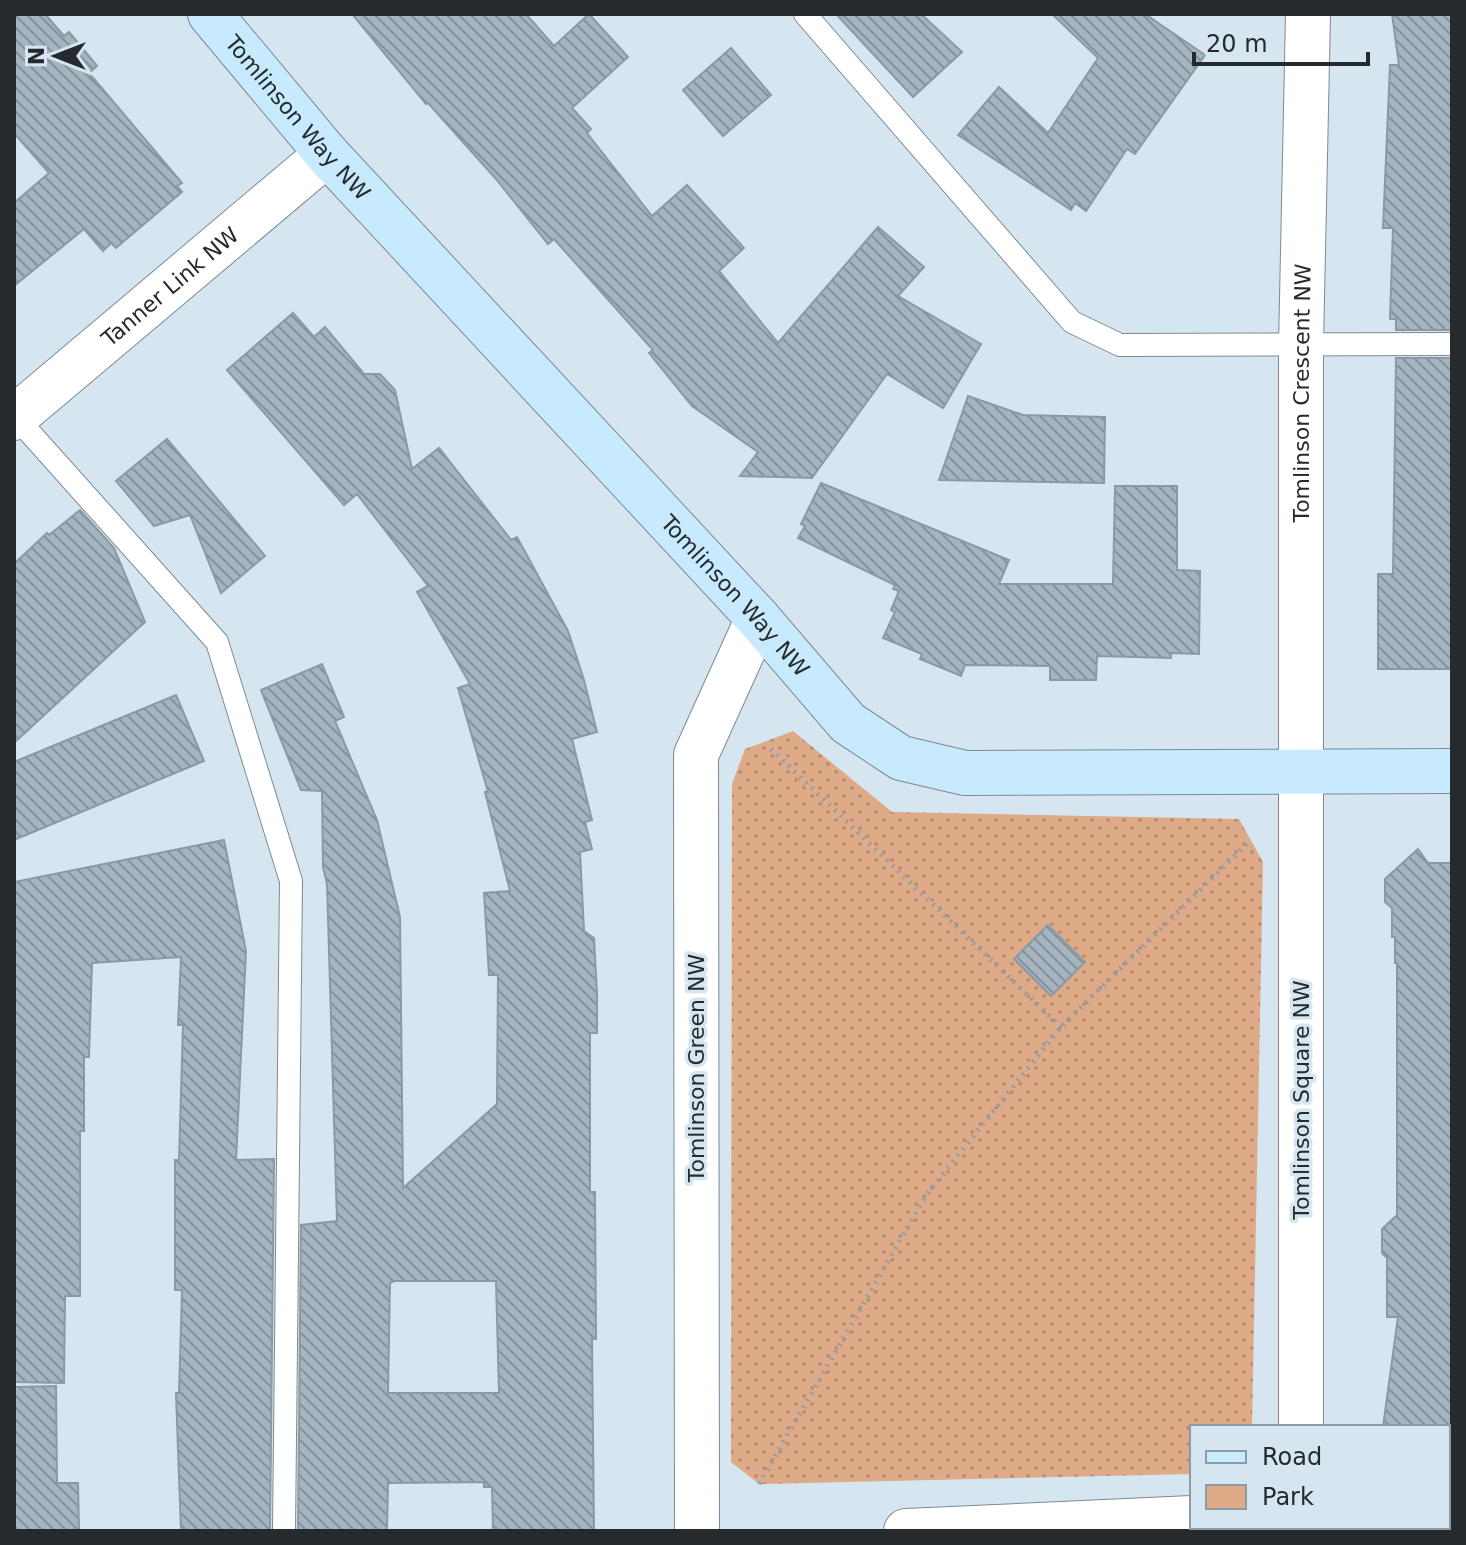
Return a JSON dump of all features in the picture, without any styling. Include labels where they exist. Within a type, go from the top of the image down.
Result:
[{"type":"street","name":"Tomlinson Way NW","points":[[210,14],[327,154],[758,618],[848,723],[901,758],[965,773],[1452,771]]},
{"type":"street","name":"Tomlinson Crescent NW","points":[[1301,773],[1301,346],[1308,14]]},
{"type":"street","name":"Tanner Link NW","points":[[14,417],[327,154]]},
{"type":"street","name":"Tomlinson Green NW","points":[[697,1531],[696,755],[758,618]]},
{"type":"street","name":"Tomlinson Square NW","points":[[1301,773],[1301,1425]]},
{"type":"street","points":[[906,1531],[1190,1518]]},
{"type":"lane","points":[[805,14],[1072,322],[1120,345],[1452,344]]},
{"type":"lane","points":[[14,417],[217,642],[291,881],[284,1531]]},
{"type":"path","points":[[771,749],[1061,1027]]},
{"type":"path","points":[[759,1484],[927,1194],[1061,1027],[1251,840]]},
{"type":"green space","points":[[793,731],[892,812],[1239,819],[1263,862],[1252,1425],[1190,1425],[1190,1474],[759,1484],[731,1462],[732,784],[745,749]]},
{"type":"building","points":[[14,14],[45,14],[64,36],[69,32],[97,66],[89,73],[182,183],[177,186],[182,192],[116,248],[111,243],[103,251],[84,229],[14,286],[14,203],[49,173],[14,133]]},
{"type":"building","points":[[352,14],[526,14],[554,46],[589,14],[628,57],[572,108],[591,129],[587,133],[652,216],[687,185],[744,248],[719,271],[778,343],[878,227],[924,267],[898,296],[981,344],[943,408],[887,374],[812,478],[740,476],[758,452],[692,406],[649,353],[653,350],[554,239],[548,244],[496,179],[426,104]]},
{"type":"building","points":[[836,14],[921,14],[962,52],[913,97]]},
{"type":"building","points":[[1052,14],[1145,14],[1205,55],[1135,154],[1127,149],[1086,211],[1075,203],[1071,210],[958,135],[999,87],[1048,133],[1098,58]]},
{"type":"building","points":[[1392,14],[1452,14],[1452,330],[1396,330],[1396,319],[1390,319],[1393,228],[1383,228],[1390,65],[1399,65]]},
{"type":"building","points":[[731,48],[771,95],[723,136],[683,90]]},
{"type":"building","points":[[293,313],[314,337],[325,327],[364,374],[380,374],[395,390],[412,469],[439,448],[511,540],[517,537],[568,631],[584,680],[597,732],[572,739],[592,820],[585,822],[592,849],[580,852],[584,931],[594,938],[597,994],[597,1033],[590,1033],[590,1192],[595,1192],[596,1339],[592,1339],[594,1531],[493,1531],[492,1487],[484,1487],[484,1482],[388,1483],[387,1531],[298,1531],[301,1225],[337,1221],[327,884],[323,867],[322,791],[301,790],[261,690],[322,664],[344,717],[335,721],[377,820],[400,917],[403,1188],[497,1104],[498,975],[489,975],[484,893],[510,891],[485,792],[488,792],[458,688],[470,684],[417,592],[428,586],[357,494],[344,505],[227,370]],"holes":[[[496,1281],[499,1393],[388,1393],[390,1283]]]},
{"type":"building","points":[[1396,358],[1452,358],[1452,669],[1378,669],[1378,574],[1393,574]]},
{"type":"building","points":[[968,396],[1023,415],[1105,417],[1104,483],[939,480]]},
{"type":"building","points":[[167,439],[265,556],[221,593],[190,515],[154,526],[116,481]]},
{"type":"building","points":[[821,483],[1009,560],[999,584],[1113,584],[1115,486],[1177,486],[1177,570],[1200,571],[1199,654],[1171,653],[1171,658],[1097,656],[1096,680],[1050,680],[1050,666],[965,665],[961,676],[920,659],[922,654],[883,638],[895,612],[891,610],[899,591],[893,589],[895,585],[798,538],[805,526],[801,524]]},
{"type":"building","points":[[80,510],[114,548],[145,622],[14,743],[14,564],[47,533],[49,535]]},
{"type":"building","points":[[176,695],[204,761],[14,840],[14,762]]},
{"type":"building","points":[[224,840],[246,951],[236,1160],[274,1159],[270,1531],[181,1531],[176,1393],[179,1393],[182,1290],[175,1290],[175,1160],[179,1160],[183,1025],[178,1025],[181,957],[92,963],[89,1057],[84,1057],[84,1131],[80,1131],[80,1296],[65,1296],[64,1383],[14,1382],[14,882]]},
{"type":"building","points":[[1418,849],[1428,863],[1452,863],[1452,1427],[1383,1425],[1398,1317],[1387,1317],[1387,1258],[1382,1253],[1382,1229],[1397,1215],[1397,963],[1395,937],[1392,937],[1392,908],[1385,902],[1385,879]]},
{"type":"building","points":[[1048,925],[1085,962],[1051,996],[1014,959]]},
{"type":"building","points":[[56,1386],[57,1483],[78,1483],[79,1531],[14,1531],[14,1387]]}]
